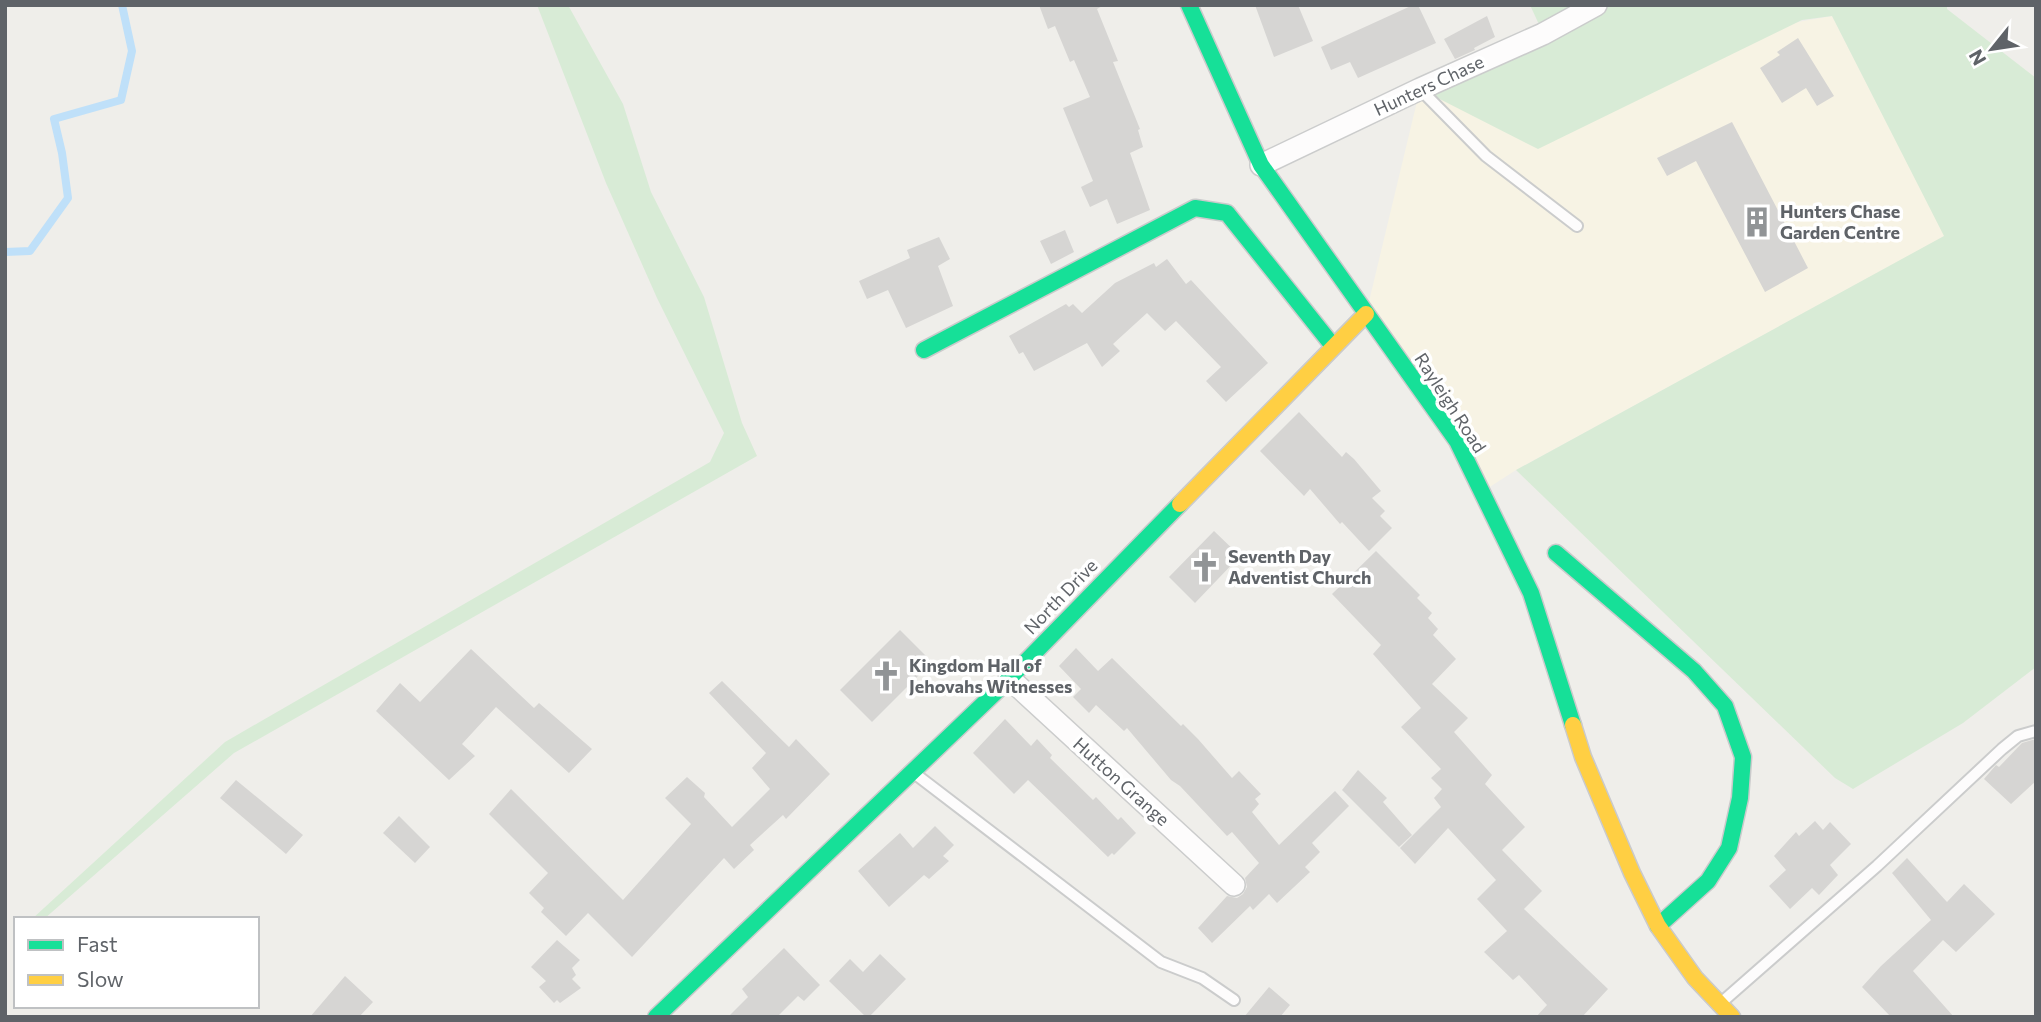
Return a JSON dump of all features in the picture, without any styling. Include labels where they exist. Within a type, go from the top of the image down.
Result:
[{"type":"street","name":"Rayleigh Road","points":[[1189,5],[1261,165],[1457,441],[1531,593],[1584,757],[1632,873],[1658,926],[1695,978],[1732,1017]]},
{"type":"street","name":"Hunters Chase","points":[[1261,165],[1543,34],[1596,5]]},
{"type":"street","points":[[924,350],[1195,208],[1227,213],[1333,346]]},
{"type":"street","name":"North Drive","points":[[656,1017],[1009,678],[1366,314]]},
{"type":"street","points":[[1556,553],[1694,671],[1725,706],[1744,757],[1741,798],[1729,848],[1708,881],[1658,926]]},
{"type":"street","name":"Hutton Grange","points":[[1009,678],[1234,885]]},
{"type":"lane","points":[[1420,89],[1486,156],[1577,226]]},
{"type":"lane","points":[[1720,1004],[1877,866],[2002,749],[2018,736],[2036,731]]},
{"type":"lane","points":[[912,772],[1161,962],[1202,978],[1234,1000]]},
{"type":"shaded area","points":[[1832,16],[1945,236],[1516,470],[1482,492],[1366,314],[1420,89]]},
{"type":"green space","points":[[537,5],[568,5],[623,104],[651,192],[704,297],[742,423],[757,456],[234,753],[46,917],[34,917],[225,742],[710,462],[724,433],[657,298],[606,183]]},
{"type":"green space","points":[[1530,5],[1947,5],[1947,9],[2036,78],[2036,667],[1963,723],[1853,789],[1835,778],[1516,470],[1944,236],[1832,16],[1802,20],[1538,149],[1420,89],[1542,31]]},
{"type":"building","points":[[1039,5],[1104,5],[1097,9],[1118,61],[1113,62],[1140,129],[1138,130],[1143,147],[1130,153],[1150,210],[1117,224],[1107,199],[1090,207],[1081,187],[1093,181],[1063,108],[1090,97],[1074,60],[1070,62],[1055,26],[1048,29]]},
{"type":"building","points":[[1255,5],[1298,5],[1313,41],[1274,57]]},
{"type":"building","points":[[1418,5],[1436,43],[1358,78],[1350,62],[1331,70],[1321,47]]},
{"type":"building","points":[[1487,16],[1495,37],[1455,59],[1444,39]]},
{"type":"building","points":[[1798,38],[1834,96],[1817,106],[1806,88],[1782,103],[1760,68],[1780,55],[1777,52]]},
{"type":"building","name":"Hunters Chase Garden Centre","points":[[1732,122],[1808,268],[1765,292],[1696,161],[1667,176],[1657,158]]},
{"type":"building","points":[[1065,230],[1074,252],[1051,264],[1040,241]]},
{"type":"building","points":[[939,237],[950,259],[938,266],[953,306],[906,328],[888,290],[867,299],[859,281],[910,258],[907,250]]},
{"type":"building","points":[[1167,259],[1186,284],[1191,280],[1268,363],[1226,402],[1206,381],[1221,367],[1176,321],[1165,331],[1147,313],[1113,344],[1120,351],[1102,367],[1087,343],[1034,371],[1023,352],[1019,354],[1009,336],[1066,304],[1069,307],[1073,304],[1082,313],[1115,283],[1154,263],[1156,267]]},
{"type":"building","points":[[1299,412],[1342,457],[1346,452],[1354,459],[1381,491],[1372,498],[1385,511],[1380,516],[1392,528],[1369,551],[1342,522],[1340,524],[1310,489],[1304,496],[1260,451]]},
{"type":"building","name":"Seventh Day Adventist Church","points":[[1214,531],[1240,556],[1195,603],[1169,577]]},
{"type":"building","points":[[1376,551],[1420,595],[1417,598],[1432,613],[1428,618],[1438,629],[1433,635],[1456,659],[1432,684],[1468,718],[1454,732],[1492,775],[1485,784],[1525,827],[1502,850],[1542,891],[1524,909],[1608,989],[1582,1017],[1536,1017],[1547,1005],[1519,975],[1513,980],[1484,952],[1507,931],[1477,899],[1496,880],[1448,828],[1415,864],[1400,848],[1441,807],[1434,798],[1442,789],[1431,778],[1441,769],[1401,727],[1421,708],[1373,654],[1381,645],[1332,594]]},
{"type":"building","name":"Kingdom Hall of Jehovahs Witnesses","points":[[900,630],[932,662],[872,722],[840,690]]},
{"type":"building","points":[[1076,648],[1098,671],[1112,658],[1181,726],[1183,724],[1198,739],[1232,778],[1239,771],[1261,794],[1255,799],[1259,804],[1252,812],[1279,845],[1335,791],[1349,806],[1312,843],[1320,852],[1305,867],[1310,872],[1277,903],[1269,894],[1253,910],[1250,906],[1212,943],[1198,928],[1227,896],[1237,898],[1243,894],[1247,887],[1245,878],[1259,863],[1232,832],[1227,836],[1180,786],[1171,780],[1127,728],[1124,731],[1096,705],[1089,713],[1073,697],[1081,689],[1059,666]]},
{"type":"building","points":[[471,649],[534,708],[539,703],[592,749],[569,773],[496,707],[462,744],[475,756],[449,780],[376,711],[400,683],[420,702]]},
{"type":"building","points":[[722,681],[789,747],[796,739],[830,774],[786,819],[783,815],[750,845],[754,850],[734,869],[724,858],[632,957],[588,913],[566,936],[541,912],[544,908],[529,893],[548,873],[489,814],[511,789],[623,900],[691,824],[665,798],[687,777],[705,793],[704,797],[732,827],[770,789],[752,768],[766,753],[709,693]]},
{"type":"building","points":[[1005,719],[1031,746],[1037,739],[1052,755],[1050,758],[1093,800],[1096,797],[1118,820],[1121,817],[1136,833],[1114,855],[1112,853],[1108,857],[1028,780],[1014,794],[973,753]]},
{"type":"building","points":[[2036,739],[2036,781],[2011,804],[1984,779],[2022,743]]},
{"type":"building","points":[[1358,770],[1387,798],[1383,802],[1412,835],[1399,847],[1342,790]]},
{"type":"building","points":[[236,780],[303,835],[286,854],[220,798]]},
{"type":"building","points":[[399,816],[430,847],[415,863],[383,833]]},
{"type":"building","points":[[1815,821],[1823,830],[1830,822],[1851,844],[1830,865],[1838,875],[1819,895],[1812,888],[1790,909],[1769,886],[1786,870],[1774,856],[1796,832],[1799,836]]},
{"type":"building","points":[[935,826],[954,845],[943,856],[949,861],[929,879],[924,875],[889,907],[858,871],[900,833],[913,848]]},
{"type":"building","points":[[1907,858],[1947,902],[1964,884],[1995,914],[1956,952],[1943,940],[1913,971],[1954,1017],[1891,1017],[1862,987],[1931,920],[1892,873]]},
{"type":"building","points":[[557,940],[580,960],[572,968],[576,975],[572,979],[581,988],[560,1003],[557,1000],[554,1003],[539,987],[546,981],[531,967]]},
{"type":"building","points":[[784,948],[820,985],[804,1001],[798,996],[777,1017],[728,1017],[748,997],[742,989]]},
{"type":"building","points":[[880,954],[906,979],[866,1017],[829,981],[850,959],[863,972]]},
{"type":"building","points":[[345,976],[373,1002],[359,1017],[310,1017]]},
{"type":"building","points":[[1269,987],[1290,1005],[1280,1017],[1244,1017]]},
{"type":"waterway","points":[[5,252],[30,251],[68,198],[54,119],[121,100],[132,51],[122,5]]},
{"type":"traffic: fast","points":[[1189,5],[1261,165],[1457,441],[1531,593],[1573,725]]},
{"type":"traffic: fast","points":[[924,350],[1195,208],[1227,213],[1333,346]]},
{"type":"traffic: fast","points":[[656,1017],[1000,688],[1180,504]]},
{"type":"traffic: fast","points":[[1556,553],[1694,671],[1725,706],[1743,757],[1740,798],[1729,848],[1708,881],[1658,926]]},
{"type":"traffic: slow","points":[[1180,504],[1366,314]]},
{"type":"traffic: slow","points":[[1573,725],[1583,757],[1632,873],[1658,926],[1695,978],[1732,1017]]},
{"type":"place","name":"Hunters Chase Garden Centre","points":[[1757,222]]},
{"type":"place","name":"Seventh Day Adventist Church","points":[[1205,567]]},
{"type":"place","name":"Kingdom Hall of Jehovahs Witnesses","points":[[886,676]]}]
